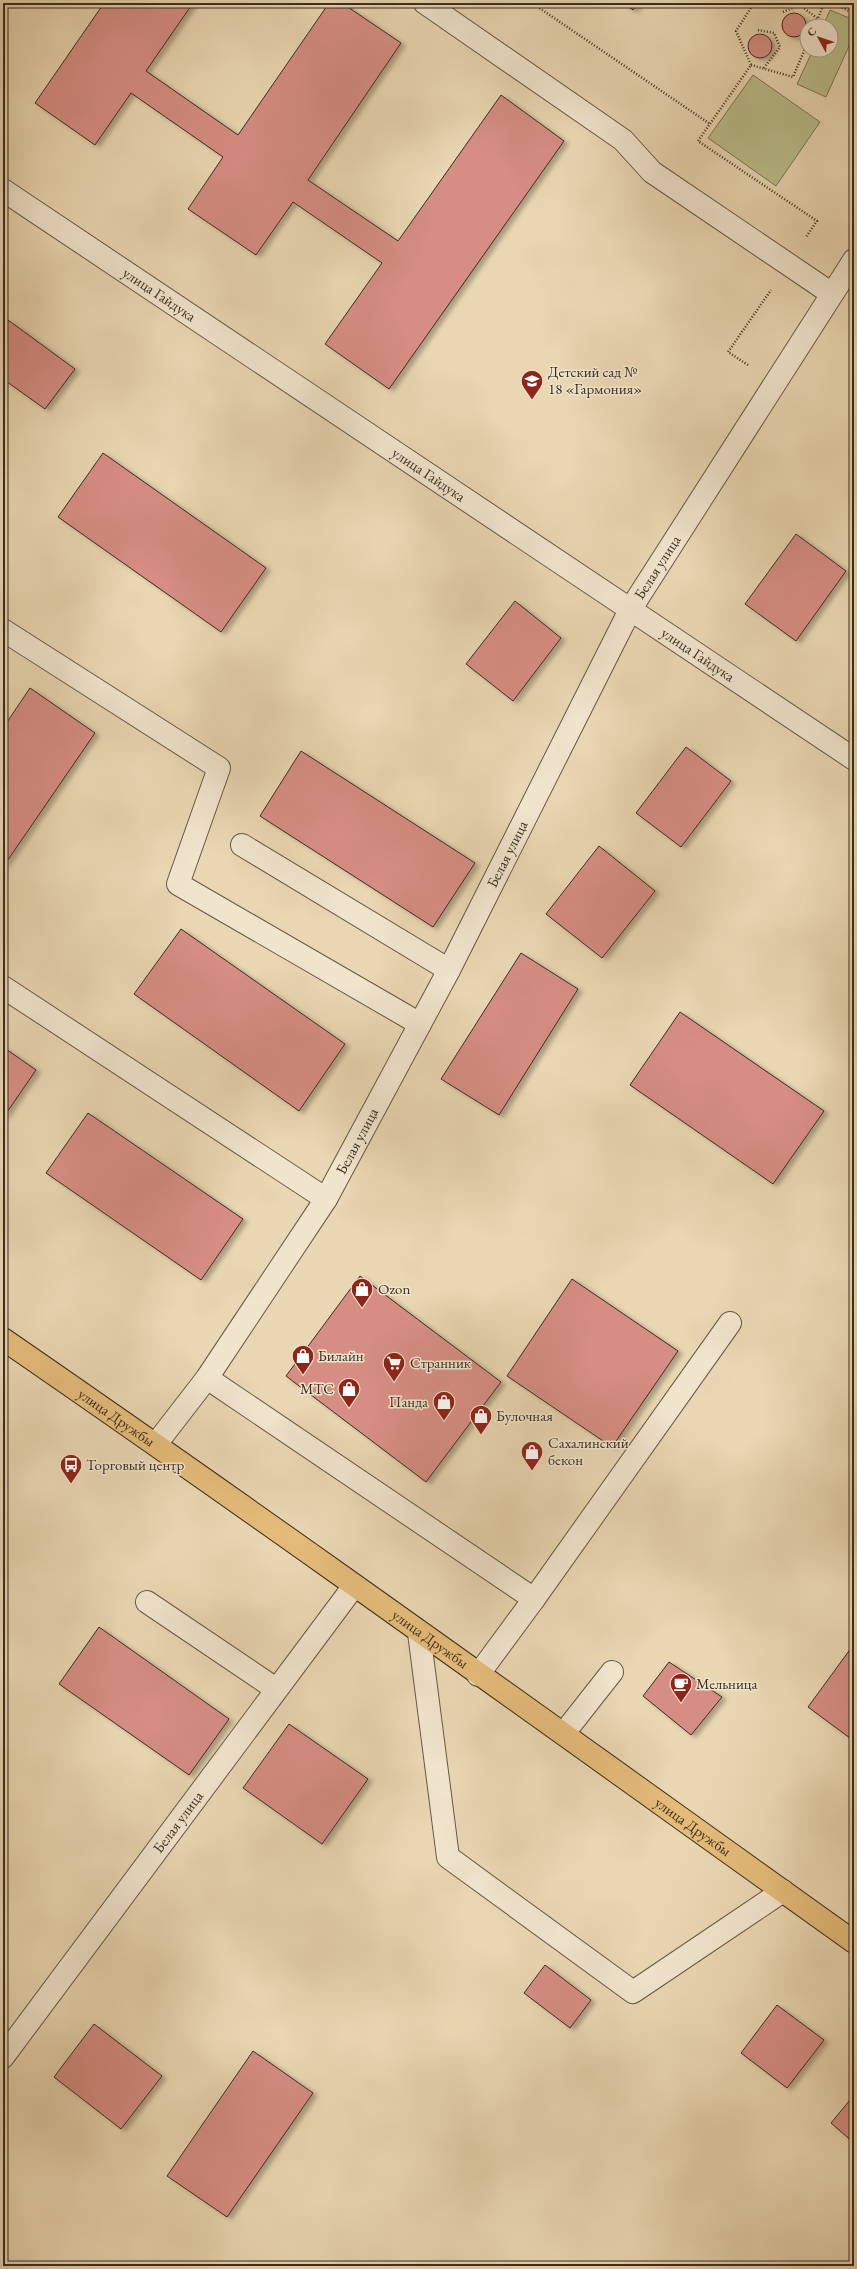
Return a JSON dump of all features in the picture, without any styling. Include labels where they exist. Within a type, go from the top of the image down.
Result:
[{"type":"main road","name":"улица Дружбы","points":[[3,1339],[156,1444],[418,1633],[564,1733],[854,1942]]},
{"type":"street","points":[[425,3],[623,140],[652,172],[832,294]]},
{"type":"street","name":"улица Гайдука","points":[[3,190],[854,759]]},
{"type":"street","name":"Белая улица","points":[[156,1444],[207,1378],[326,1199],[449,970],[630,610],[854,260]]},
{"type":"street","points":[[3,630],[219,768],[178,884],[420,1024]]},
{"type":"street","points":[[242,845],[449,970]]},
{"type":"street","points":[[3,987],[326,1199]]},
{"type":"street","points":[[478,1675],[534,1599],[730,1323]]},
{"type":"street","points":[[207,1378],[534,1599]]},
{"type":"street","name":"Белая улица","points":[[3,2057],[354,1586]]},
{"type":"street","points":[[147,1602],[276,1689]]},
{"type":"street","points":[[418,1633],[448,1857],[633,1992],[783,1891]]},
{"type":"street","points":[[564,1733],[612,1672]]},
{"type":"path","points":[[532,3],[710,124],[751,65]]},
{"type":"path","points":[[754,3],[736,31],[751,65],[793,77],[801,58]]},
{"type":"path","points":[[818,18],[824,3]]},
{"type":"path","points":[[831,3],[854,13]]},
{"type":"path","points":[[783,12],[800,5],[817,18]]},
{"type":"path","points":[[758,30],[774,33],[780,47],[763,69]]},
{"type":"green space","points":[[830,10],[854,20],[854,35],[826,97],[797,84],[809,58],[839,58],[839,18],[826,18]]},
{"type":"green space","points":[[753,75],[820,122],[776,186],[708,138]]},
{"type":"building","points":[[104,3],[193,3],[146,71],[238,135],[329,3],[342,3],[401,43],[308,180],[398,241],[501,95],[564,141],[389,389],[325,344],[382,263],[293,202],[256,255],[188,209],[223,157],[131,93],[95,145],[35,103]]},
{"type":"building","points":[[623,3],[638,3],[633,10]]},
{"type":"building","points":[[789,14],[799,14],[803,18],[799,18],[799,36],[789,36],[783,30],[783,20]]},
{"type":"building","points":[[760,34],[768,38],[772,46],[768,54],[760,58],[752,54],[748,46],[752,38]]},
{"type":"building","points":[[8,320],[75,369],[45,409],[3,379],[3,328]]},
{"type":"building","points":[[103,453],[266,568],[221,632],[58,517]]},
{"type":"building","points":[[796,534],[846,571],[796,641],[745,604]]},
{"type":"building","points":[[515,601],[561,638],[513,701],[466,664]]},
{"type":"building","points":[[30,688],[95,733],[3,867],[3,728]]},
{"type":"building","points":[[686,747],[731,781],[681,847],[636,813]]},
{"type":"building","points":[[301,751],[475,863],[433,927],[260,816]]},
{"type":"building","points":[[599,846],[655,891],[602,958],[546,914]]},
{"type":"building","points":[[181,929],[345,1044],[299,1111],[134,994]]},
{"type":"building","points":[[521,953],[578,989],[499,1115],[441,1079]]},
{"type":"building","points":[[680,1012],[824,1111],[773,1184],[630,1085]]},
{"type":"building","points":[[3,1047],[36,1070],[3,1118]]},
{"type":"building","points":[[88,1113],[243,1219],[201,1280],[46,1173]]},
{"type":"building","points":[[360,1276],[501,1382],[426,1482],[286,1376]]},
{"type":"building","points":[[572,1279],[678,1351],[612,1447],[507,1376]]},
{"type":"building","points":[[99,1627],[229,1719],[189,1775],[59,1684]]},
{"type":"building","points":[[854,1644],[854,1741],[808,1707]]},
{"type":"building","points":[[669,1662],[722,1697],[691,1735],[643,1696]]},
{"type":"building","points":[[289,1724],[368,1779],[322,1844],[243,1788]]},
{"type":"building","points":[[545,1965],[591,2000],[570,2028],[524,1993]]},
{"type":"building","points":[[777,2005],[824,2040],[787,2088],[741,2053]]},
{"type":"building","points":[[94,2024],[162,2076],[121,2129],[54,2077]]},
{"type":"building","points":[[253,2051],[313,2093],[227,2217],[167,2176]]},
{"type":"building","points":[[854,2095],[854,2143],[831,2123]]},
{"type":"place","name":"Детский сад № 18 «Гармония»","points":[[532,400]]},
{"type":"place","name":"Ozon","points":[[362,1308]]},
{"type":"place","name":"Билайн","points":[[303,1376]]},
{"type":"place","name":"Странник","points":[[394,1382]]},
{"type":"place","name":"МТС","points":[[349,1408]]},
{"type":"place","name":"Панда","points":[[444,1422]]},
{"type":"place","name":"Булочная","points":[[481,1436]]},
{"type":"place","name":"Сахалинский бекон","points":[[532,1472]]},
{"type":"place","name":"Торговый центр","points":[[71,1484]]},
{"type":"place","name":"Мельница","points":[[681,1704]]}]
